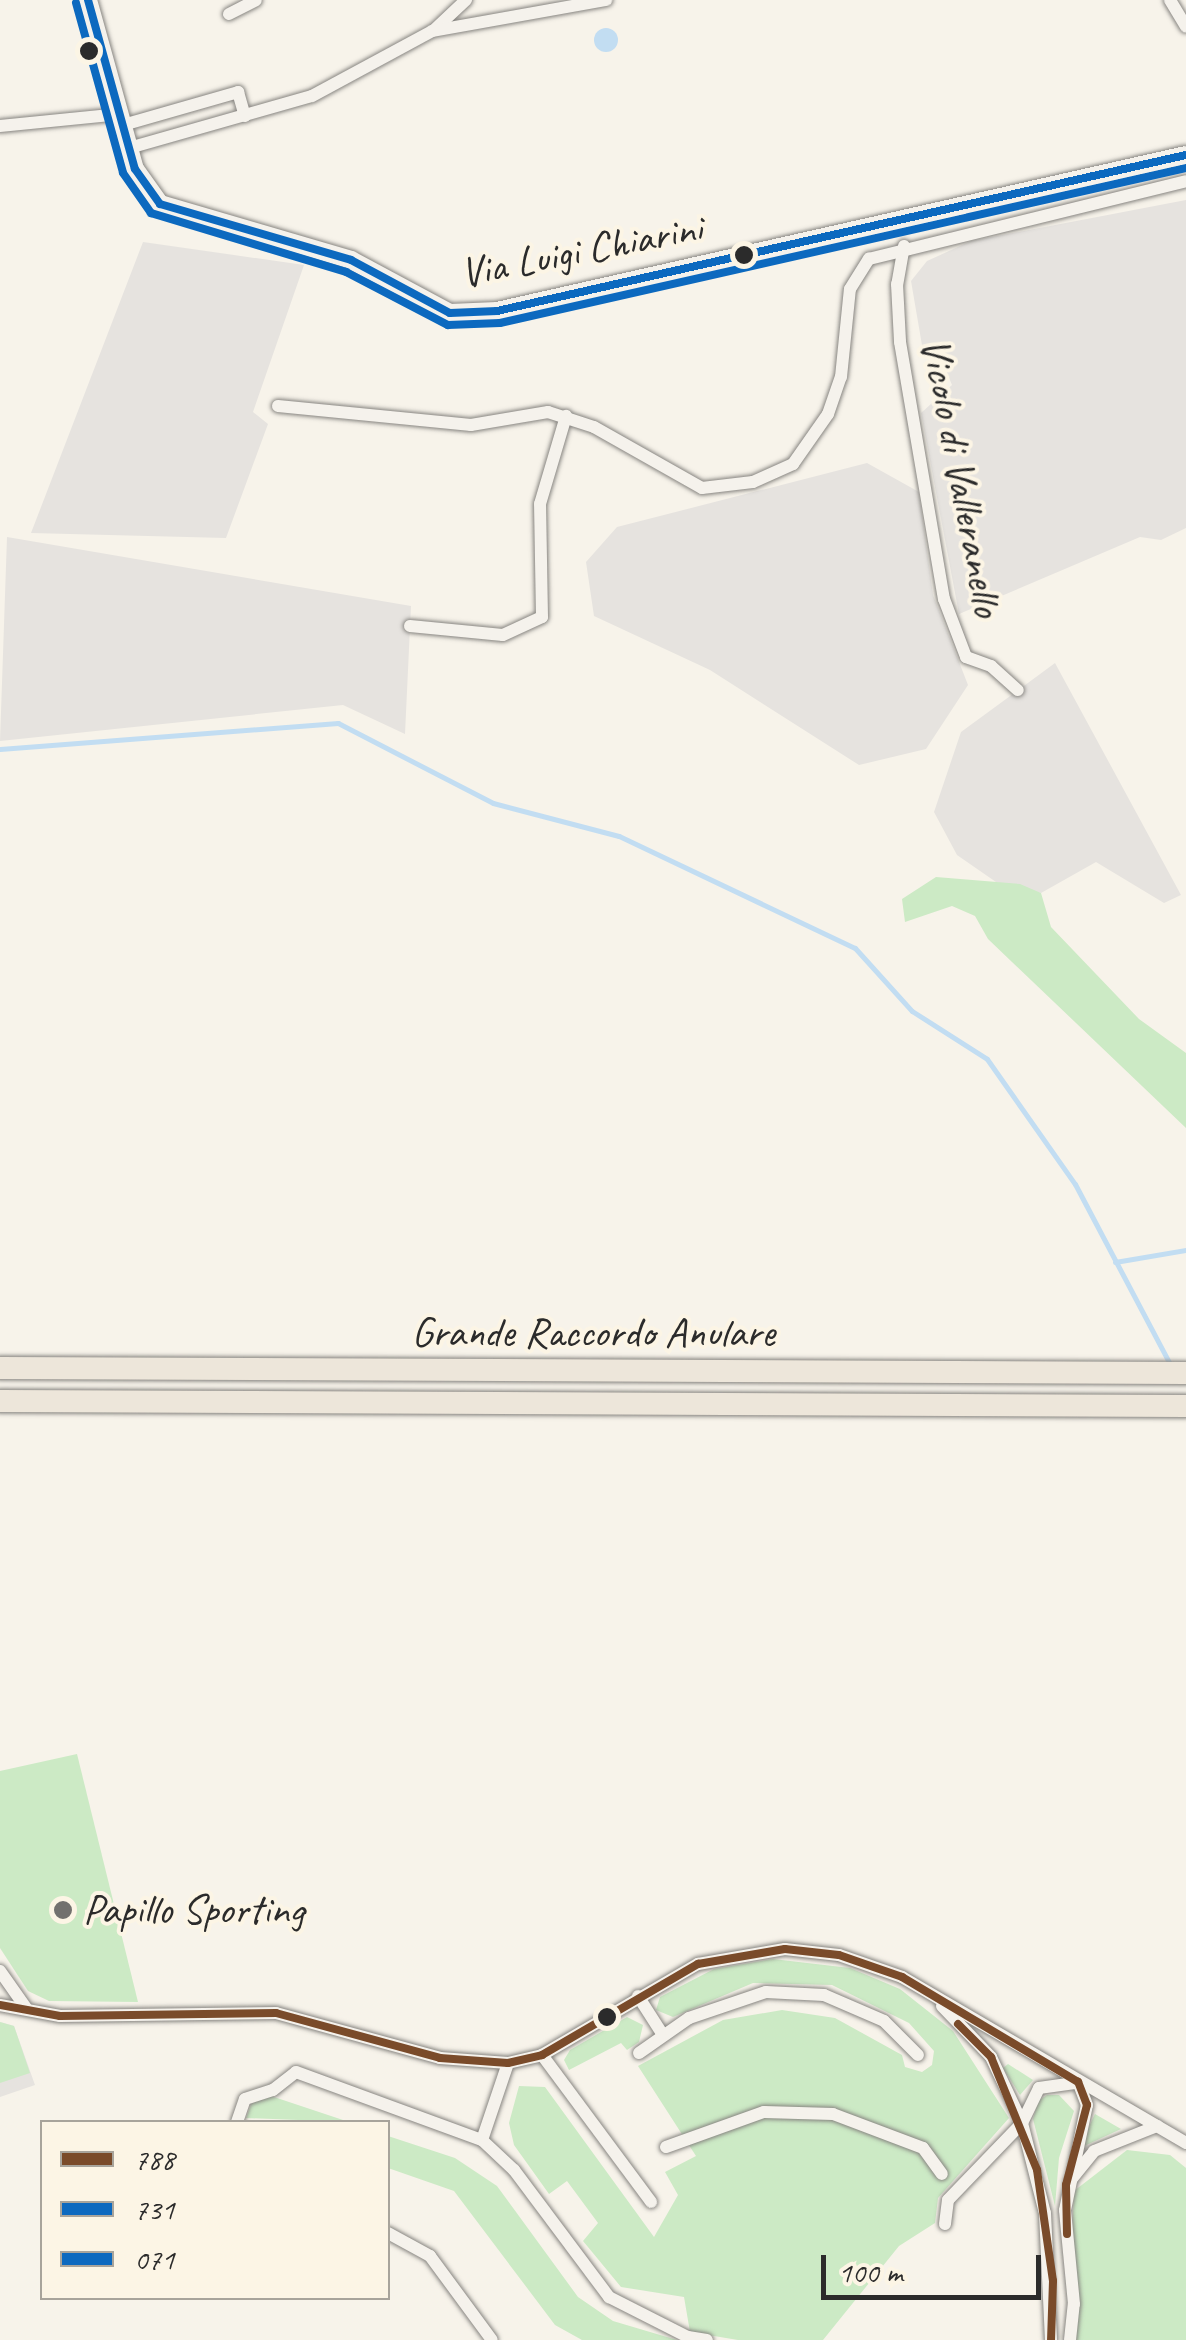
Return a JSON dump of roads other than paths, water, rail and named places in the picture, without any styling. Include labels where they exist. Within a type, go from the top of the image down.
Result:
[{"type":"highway","name":"Grande Raccordo Anulare","points":[[0,1368],[1186,1373]]},
{"type":"highway","name":"Grande Raccordo Anulare","points":[[0,1401],[1186,1406]]},
{"type":"street","name":"Via Luigi Chiarini","points":[[88,0],[129,148],[147,191],[174,212],[351,260],[427,305],[468,315],[1186,155]]},
{"type":"street","points":[[229,14],[256,0]]},
{"type":"street","points":[[129,148],[245,116],[336,85],[432,32],[466,0]]},
{"type":"street","points":[[432,32],[606,0]]},
{"type":"street","points":[[1170,0],[1186,27]]},
{"type":"street","points":[[0,126],[122,120],[238,92],[245,116]]},
{"type":"street","points":[[278,406],[471,425],[530,412],[566,416],[706,490],[778,473],[800,456],[838,393],[856,274],[873,256],[1186,182]]},
{"type":"street","name":"Vicolo di Valleranello","points":[[904,246],[897,284],[900,342],[944,598],[966,657],[991,666],[1018,690]]},
{"type":"street","points":[[410,626],[502,636],[542,617],[540,504],[566,416]]},
{"type":"street","points":[[0,2005],[72,2016],[276,2013],[440,2058],[508,2064],[542,2056],[638,1996],[731,1953],[785,1949],[839,1955],[929,1994],[1186,2143]]},
{"type":"street","points":[[0,1971],[26,2008]]},
{"type":"street","points":[[639,2053],[662,2032],[727,2002],[766,1992],[824,1995],[884,2021],[918,2055]]},
{"type":"street","points":[[929,1994],[991,2057],[1022,2122],[1045,2213],[1051,2340]]},
{"type":"street","points":[[638,1996],[662,2032]]},
{"type":"street","points":[[542,2056],[651,2202]]},
{"type":"street","points":[[482,2140],[508,2064]]},
{"type":"street","points":[[238,2120],[245,2098],[273,2090],[296,2072],[482,2140],[514,2170],[610,2296],[707,2340]]},
{"type":"street","points":[[945,2224],[948,2200],[1022,2122],[1039,2088],[1078,2082]]},
{"type":"street","points":[[1070,2340],[1066,2185],[1087,2104],[1078,2082]]},
{"type":"street","points":[[666,2148],[764,2112],[833,2114],[923,2148],[942,2174]]},
{"type":"street","points":[[1066,2185],[1094,2151],[1158,2126]]},
{"type":"street","points":[[390,2234],[430,2256],[492,2340]]},
{"type":"water","points":[[606,28],[618,40],[606,52],[594,40]]},
{"type":"waterway","points":[[0,749],[338,723],[493,803],[619,836],[855,948],[912,1011],[987,1059],[1075,1184],[1170,1364]]},
{"type":"waterway","points":[[1115,1262],[1186,1250]]},
{"type":"place","name":"Papillo Sporting","points":[[63,1910]]}]
